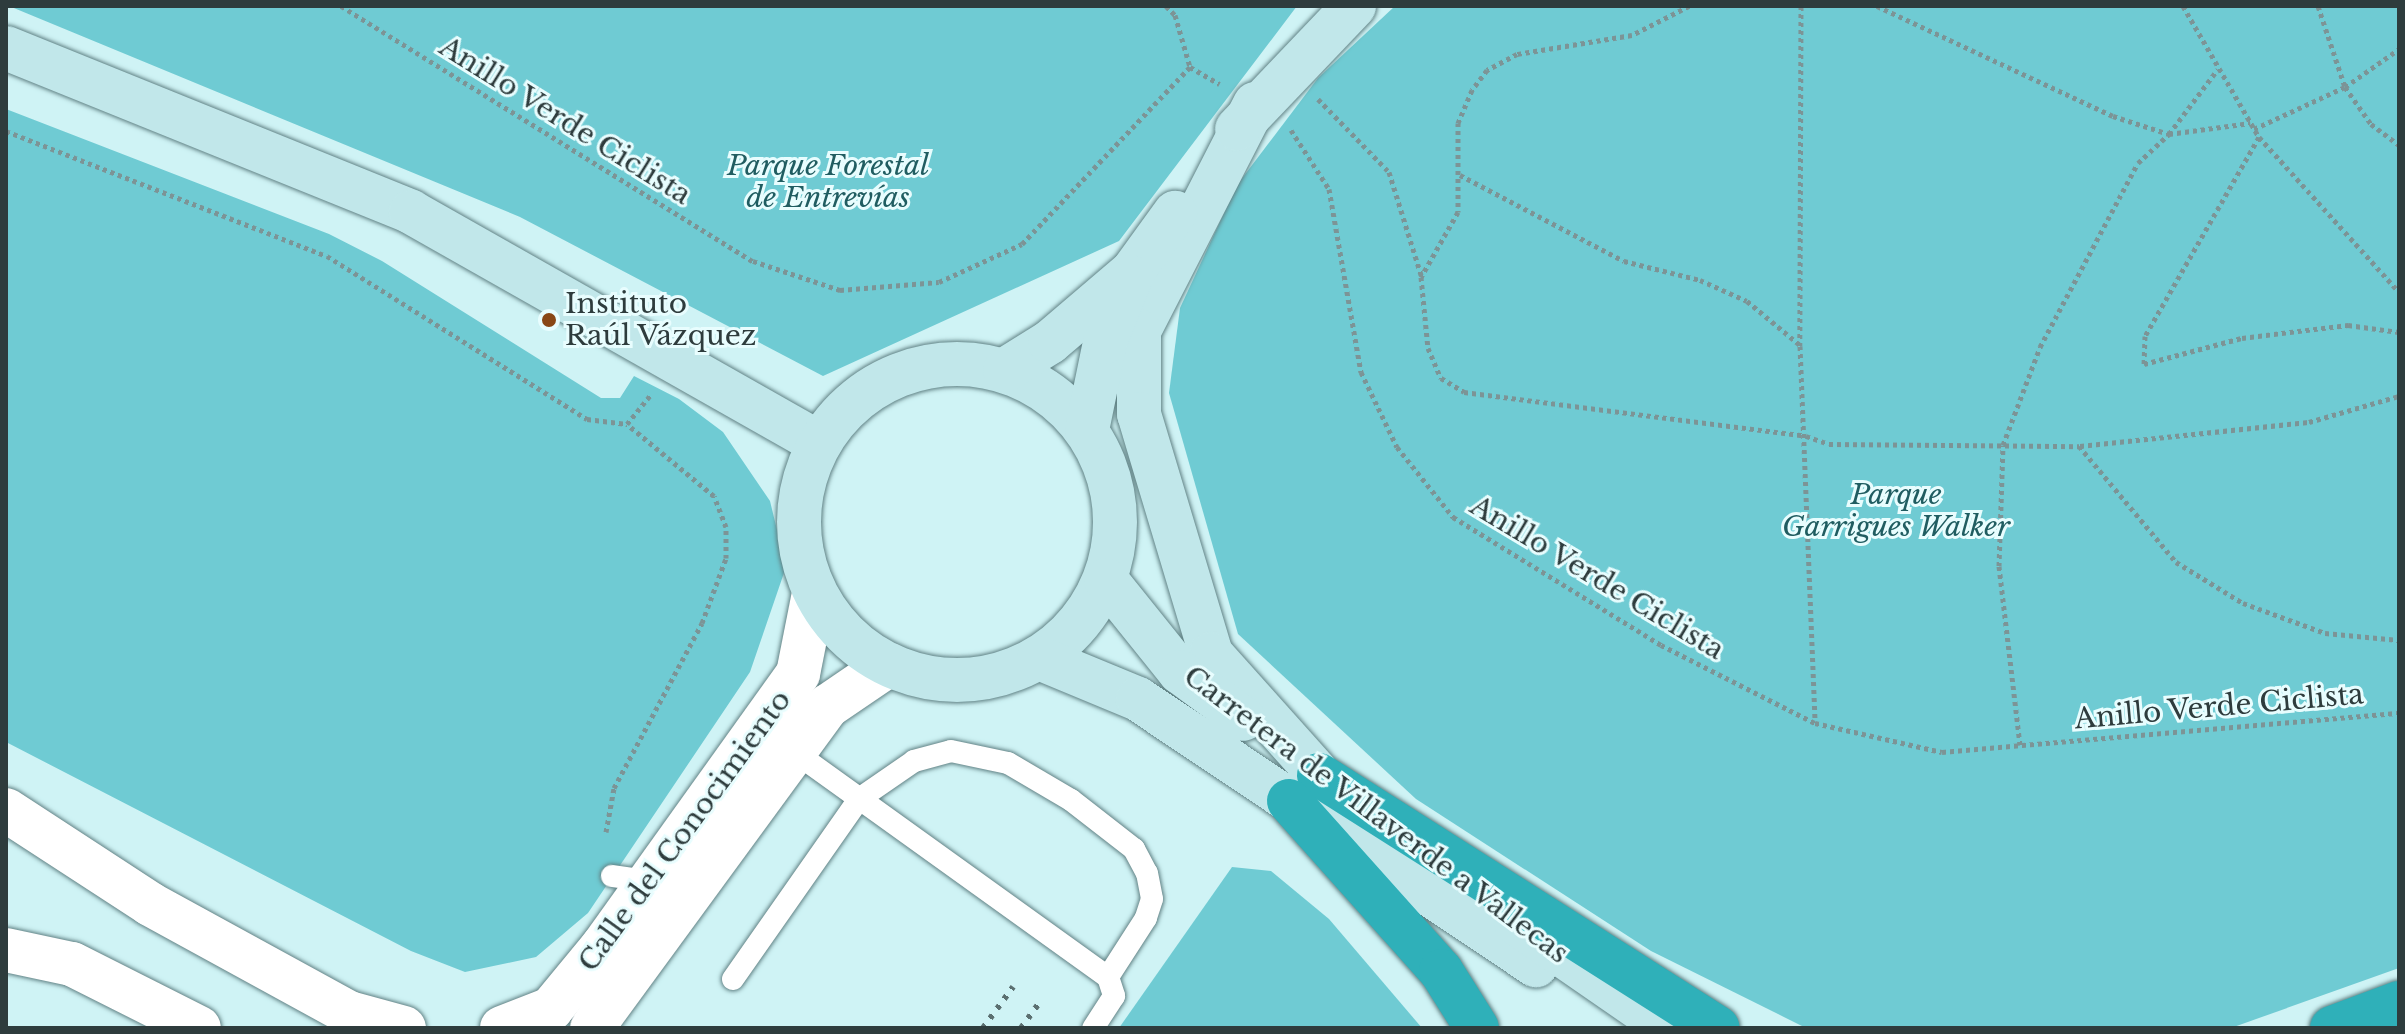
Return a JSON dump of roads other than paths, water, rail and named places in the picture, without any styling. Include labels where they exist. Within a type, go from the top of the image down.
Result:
[{"type":"highway","points":[[1304,788],[1441,971],[1477,1028]]},
{"type":"highway","points":[[1304,788],[1718,1028]]},
{"type":"highway","points":[[2332,1028],[2399,1003]]},
{"type":"main road","points":[[1005,370],[1050,342],[1133,271],[1255,104],[1354,6]]},
{"type":"main road","points":[[6,48],[411,212],[818,442]]},
{"type":"main road","points":[[1255,104],[1139,331],[1139,414],[1211,654],[1304,788]]},
{"type":"main road","points":[[1087,430],[1105,342],[1133,271]]},
{"type":"main road","points":[[952,363],[1005,370],[1051,394],[1087,430],[1110,477],[1116,529],[1106,580],[1079,624],[1039,658],[991,677],[939,679],[888,665],[845,635],[814,593],[799,530],[800,491],[818,442],[853,401],[899,373],[952,363]]},
{"type":"main road","name":"Carretera de Villaverde a Vallecas","points":[[1106,580],[1180,672],[1304,788],[1626,1028]]},
{"type":"main road","name":"Carretera de Villaverde a Vallecas","points":[[1039,658],[1138,699],[1304,788],[1484,901],[1668,1028]]},
{"type":"street","name":"Calle del Conocimiento","points":[[592,1028],[776,739],[798,674],[814,593]]},
{"type":"street","name":"Calle del Conocimiento","points":[[502,1028],[551,1009],[576,982],[630,878],[776,739],[888,665]]},
{"type":"street","points":[[6,810],[150,904],[283,977],[349,1013],[404,1028]]},
{"type":"street","points":[[6,950],[72,964],[199,1028]]},
{"type":"lane","points":[[776,739],[1108,977],[1114,996],[1093,1028]]},
{"type":"lane","points":[[733,979],[859,799],[914,761],[951,751],[1008,763],[1071,800],[1134,849],[1147,873],[1152,899],[1146,918],[1108,977]]},
{"type":"railway","points":[[983,1028],[1013,987]]},
{"type":"railway","points":[[1021,1028],[1038,1005]]},
{"type":"place","name":"Instituto Raúl Vázquez","points":[[549,320]]},
{"type":"park label","name":"Parque Forestal de Entrevías","points":[[828,182]]},
{"type":"park label","name":"Parque Garrigues Walker","points":[[1896,511]]}]
